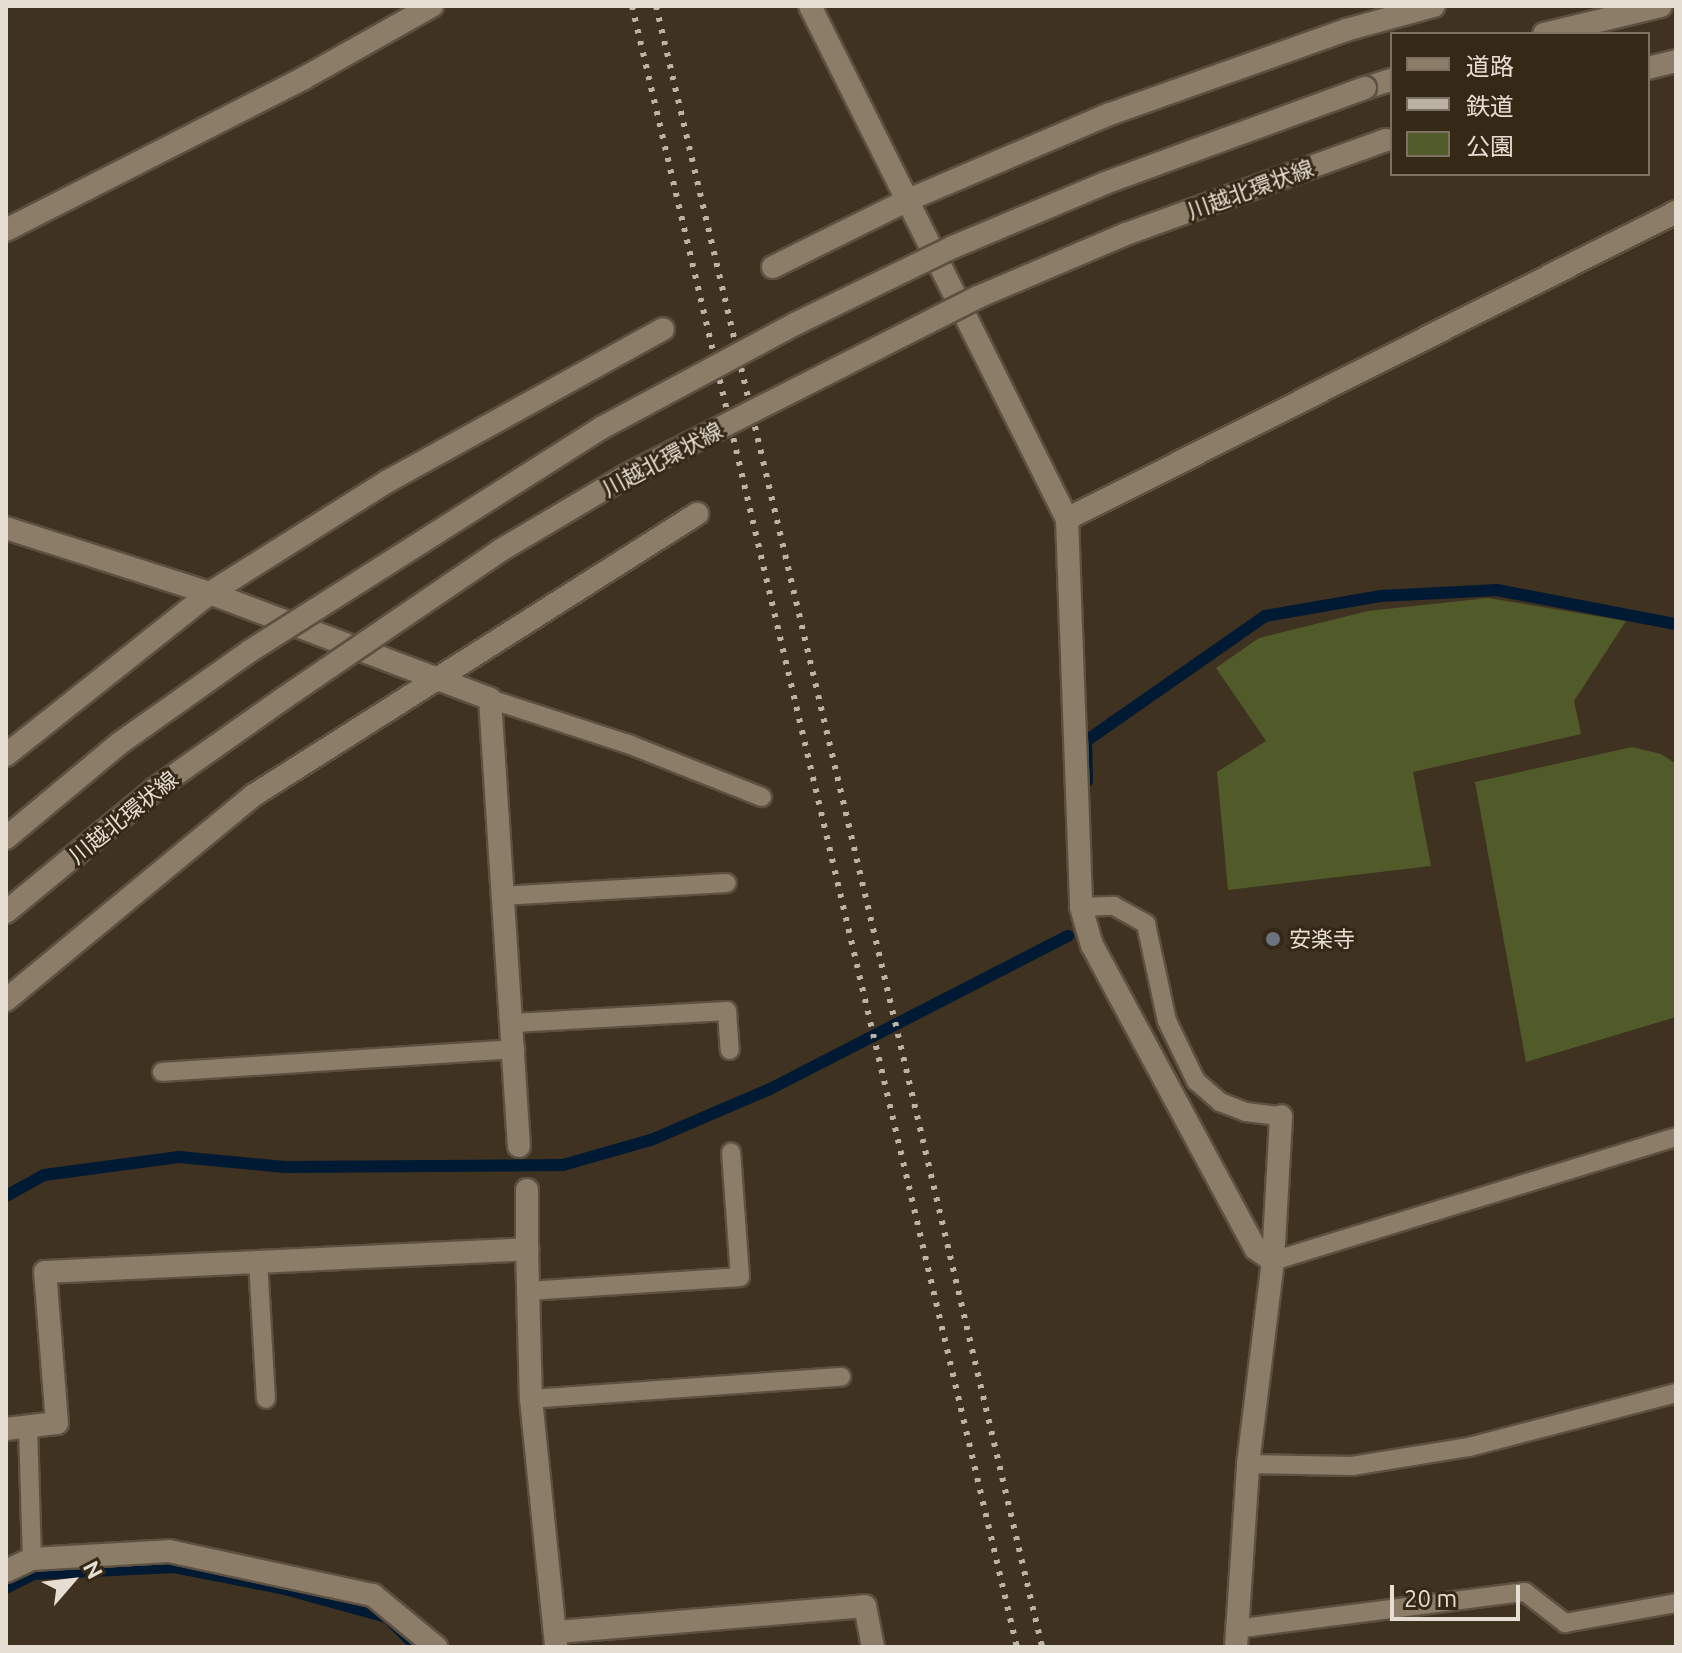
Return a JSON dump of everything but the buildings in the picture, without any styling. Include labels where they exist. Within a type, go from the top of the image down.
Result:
[{"type":"street","points":[[6,230],[304,78],[432,6]]},
{"type":"street","points":[[810,6],[1067,519],[1081,907],[1092,945],[1256,1249],[1273,1261]]},
{"type":"street","points":[[773,267],[908,200],[1110,114],[1346,30],[1434,6]]},
{"type":"street","points":[[1552,32],[1661,6]]},
{"type":"street","points":[[1650,68],[1676,61]]},
{"type":"street","points":[[6,838],[120,743],[250,651],[603,427],[795,324],[953,247],[1105,183],[1390,81]]},
{"type":"street","name":"川越北環状線","points":[[6,912],[155,789],[271,707],[501,550],[629,474],[978,297],[1140,229],[1389,140]]},
{"type":"street","points":[[1067,519],[1676,212]]},
{"type":"street","points":[[6,755],[210,593],[415,465],[663,329]]},
{"type":"street","points":[[6,1000],[254,795],[433,678],[697,514]]},
{"type":"street","points":[[6,528],[210,593],[490,699],[501,896],[514,1023],[519,1146]]},
{"type":"street","points":[[1235,1638],[1248,1464],[1273,1261],[1281,1116]]},
{"type":"street","points":[[527,1190],[531,1399],[556,1640],[865,1606],[873,1647]]},
{"type":"street","points":[[17,1428],[57,1423],[45,1272],[527,1249]]},
{"type":"street","points":[[6,1571],[32,1559],[169,1551],[257,1567],[373,1595],[436,1647]]},
{"type":"lane","points":[[490,699],[628,744],[762,797]]},
{"type":"lane","points":[[501,896],[727,883]]},
{"type":"lane","points":[[1081,907],[1114,906],[1146,924],[1167,1021],[1196,1081],[1233,1107],[1281,1116]]},
{"type":"lane","points":[[514,1023],[727,1011],[730,1050]]},
{"type":"lane","points":[[162,1072],[515,1049]]},
{"type":"lane","points":[[1273,1261],[1676,1137]]},
{"type":"lane","points":[[529,1291],[740,1277],[731,1152]]},
{"type":"lane","points":[[258,1261],[266,1399]]},
{"type":"lane","points":[[531,1399],[841,1377]]},
{"type":"lane","points":[[1248,1464],[1352,1466],[1469,1447],[1676,1393]]},
{"type":"lane","points":[[17,1428],[32,1559]]},
{"type":"lane","points":[[1235,1638],[1525,1592],[1565,1623],[1676,1603]]},
{"type":"green space","points":[[1488,598],[1626,621],[1574,701],[1581,734],[1413,772],[1431,866],[1228,890],[1217,772],[1266,741],[1216,668],[1259,638],[1368,611]]},
{"type":"green space","points":[[1632,747],[1661,754],[1676,764],[1676,1017],[1526,1062],[1475,782]]},
{"type":"waterway","points":[[1087,781],[1086,741],[1265,616],[1381,596],[1497,590],[1676,624]]},
{"type":"waterway","points":[[6,1196],[44,1175],[179,1157],[285,1167],[563,1165],[651,1140],[770,1089],[1068,936]]},
{"type":"waterway","points":[[6,1588],[33,1574],[174,1567],[285,1589],[387,1617],[417,1647]]},
{"type":"railway","points":[[632,6],[1017,1647]]},
{"type":"railway","points":[[656,6],[1042,1647]]},
{"type":"place","name":"安楽寺","points":[[1273,939]]}]
